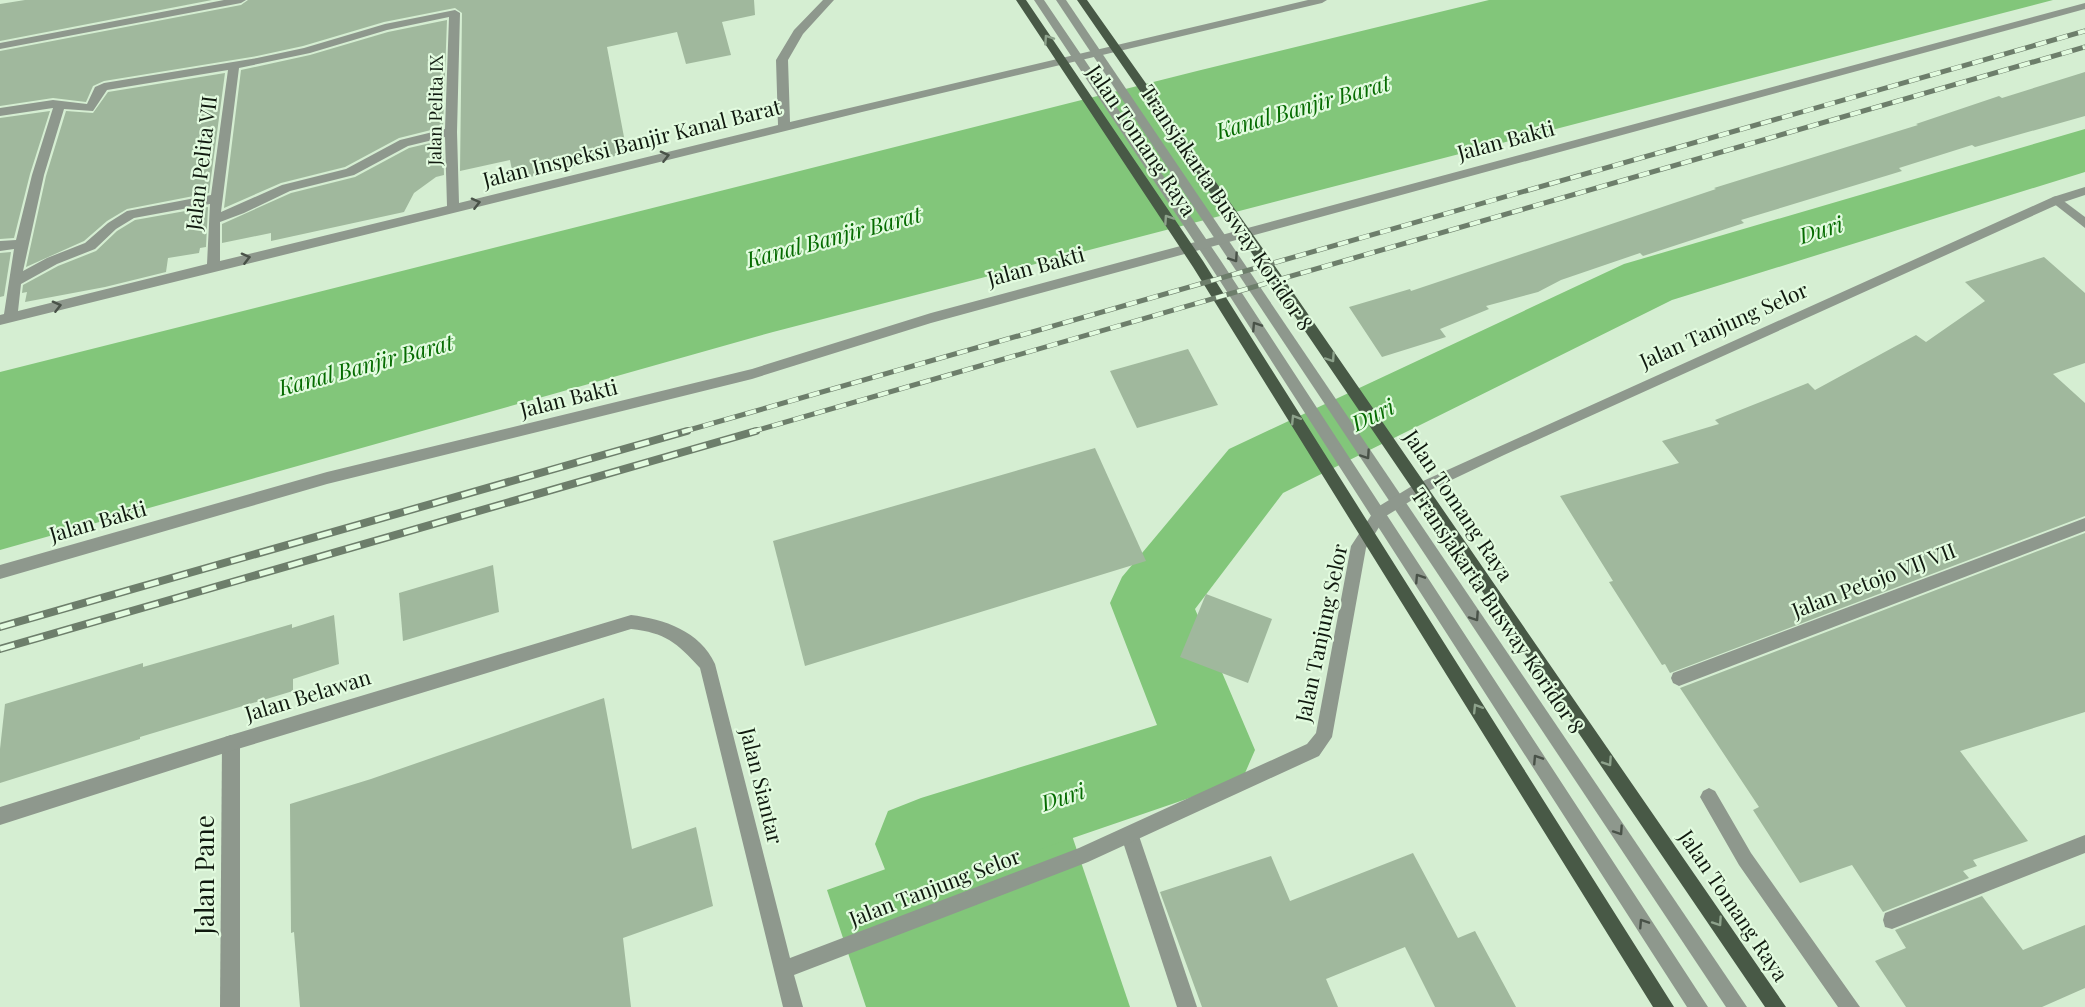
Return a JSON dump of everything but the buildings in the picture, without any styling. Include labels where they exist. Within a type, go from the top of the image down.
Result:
[{"type":"main road","name":"Jalan Tomang Raya","points":[[1021,0],[1198,264],[1664,1007]]},
{"type":"main road","name":"Jalan Tomang Raya","points":[[1082,0],[1263,259],[1776,1007]]},
{"type":"street","points":[[0,46],[242,0]]},
{"type":"street","points":[[784,127],[782,60],[798,32],[829,0]]},
{"type":"street","name":"Transjakarta Busway Koridor 8","points":[[1039,0],[1222,274],[1698,1007]]},
{"type":"street","name":"Transjakarta Busway Koridor 8","points":[[1061,0],[1737,1007]]},
{"type":"street","name":"Jalan Inspeksi Banjir Kanal Barat","points":[[5,320],[213,266],[784,127],[1322,0]]},
{"type":"street","name":"Jalan Bakti","points":[[0,572],[327,478],[752,374],[942,315],[2085,6]]},
{"type":"street","name":"Jalan Pelita IX","points":[[234,65],[306,51],[385,27],[455,12],[451,132],[453,208]]},
{"type":"street","points":[[0,112],[60,104],[88,108],[93,105],[99,90],[104,87],[234,65]]},
{"type":"street","name":"Jalan Pelita VII","points":[[213,266],[216,198],[234,65]]},
{"type":"street","points":[[5,320],[38,175],[60,104]]},
{"type":"street","points":[[214,219],[240,210],[286,188],[350,172],[404,143],[451,132]]},
{"type":"street","name":"Jalan Tanjung Selor","points":[[784,969],[1082,856],[1130,836],[1313,750],[1323,737],[1359,546],[1381,512],[1417,490],[2057,200],[2085,191]]},
{"type":"street","points":[[15,281],[52,261],[90,246],[112,226],[131,214],[216,198]]},
{"type":"street","points":[[2057,200],[2085,224]]},
{"type":"street","points":[[0,246],[21,244]]},
{"type":"street","name":"Jalan Petojo VIJ VII","points":[[1679,678],[2085,524]]},
{"type":"street","name":"Jalan Belawan","points":[[0,816],[231,743],[631,622]]},
{"type":"street","name":"Jalan Siantar","points":[[631,622],[660,625],[681,636],[707,664],[794,1007]]},
{"type":"street","name":"Jalan Pane","points":[[230,1007],[231,743]]},
{"type":"street","points":[[1709,797],[1745,859],[1850,1007]]},
{"type":"street","points":[[1130,836],[1188,1007]]},
{"type":"street","points":[[1892,920],[2085,844]]},
{"type":"water","name":"Kanal Banjir Barat","points":[[1489,0],[2053,0],[773,332],[0,550],[0,372],[1201,70]]},
{"type":"water","points":[[1062,806],[1130,1007],[866,1007],[827,890]]},
{"type":"waterway","name":"Duri","points":[[921,844],[1211,750],[1151,603],[1256,471],[1648,282],[2085,150]]},
{"type":"railway","points":[[682,432],[2085,31]]},
{"type":"railway","points":[[751,432],[2085,47]]},
{"type":"railway","points":[[0,627],[687,431]]},
{"type":"railway","points":[[0,649],[756,431]]}]
